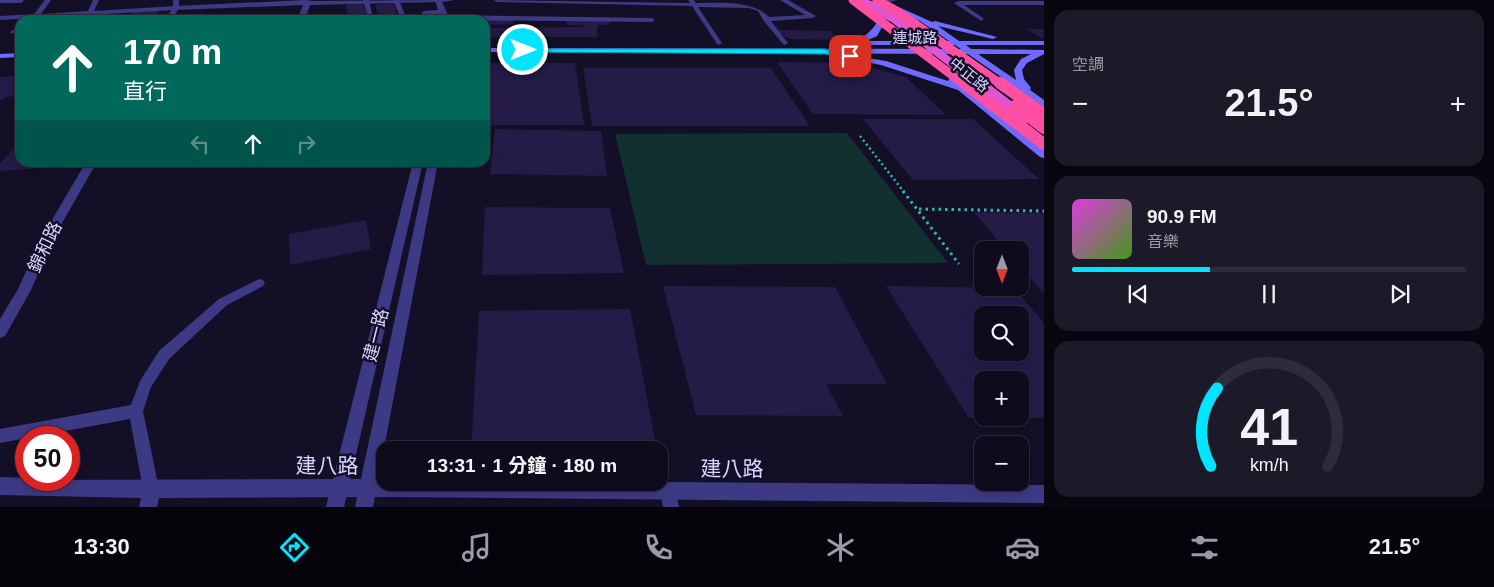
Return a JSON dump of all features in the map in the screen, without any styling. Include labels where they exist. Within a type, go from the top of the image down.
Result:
[{"type":"highway","points":[[870,0],[894,14],[917,42]]},
{"type":"highway","points":[[870,0],[933,38],[1044,120]]},
{"type":"highway","points":[[880,0],[1044,114]]},
{"type":"highway","points":[[858,1],[1044,128]]},
{"type":"highway","points":[[858,1],[906,28],[1044,133]]},
{"type":"highway","points":[[858,1],[1044,144]]},
{"type":"main road","name":"中正路","points":[[880,0],[923,19],[1041,101]]},
{"type":"main road","name":"中正路","points":[[858,1],[880,24],[905,42],[917,42],[962,89],[1044,155]]},
{"type":"main road","points":[[923,19],[985,36],[1043,47]]},
{"type":"main road","points":[[854,43],[874,34],[880,24]]},
{"type":"main road","name":"連城路","points":[[490,42],[905,42]]},
{"type":"main road","name":"連城路","points":[[917,42],[930,52],[971,52],[1043,47]]},
{"type":"main road","name":"連城路","points":[[490,50],[825,52],[917,42],[1043,47]]},
{"type":"main road","points":[[1041,101],[1020,80],[1018,70],[1024,61],[1043,47]]},
{"type":"main road","points":[[825,52],[883,63],[962,89]]},
{"type":"main road","points":[[954,52],[970,62],[1001,73]]},
{"type":"main road","points":[[0,56],[15,55]]},
{"type":"main road","points":[[0,62],[15,62]]},
{"type":"street","points":[[171,15],[176,8],[176,0]]},
{"type":"street","points":[[176,8],[308,1],[438,0]]},
{"type":"street","points":[[303,15],[308,1]]},
{"type":"street","points":[[942,42],[954,52]]},
{"type":"street","name":"錦和路","points":[[0,332],[24,290],[48,237],[89,167]]},
{"type":"street","name":"建一路","points":[[336,498],[417,167]]},
{"type":"street","name":"建一路","points":[[364,507],[432,167]]},
{"type":"street","name":"建八路","points":[[0,486],[151,489],[336,498],[367,488],[669,499],[1044,494]]},
{"type":"street","points":[[148,507],[151,489]]},
{"type":"lane","points":[[0,1],[21,0]]},
{"type":"lane","points":[[37,15],[48,0]]},
{"type":"lane","points":[[90,13],[96,0]]},
{"type":"lane","points":[[139,10],[142,0]]},
{"type":"lane","points":[[444,15],[438,0],[452,0]]},
{"type":"lane","points":[[497,0],[692,2],[750,6],[760,10],[785,43]]},
{"type":"lane","points":[[765,19],[813,16],[783,0]]},
{"type":"lane","points":[[880,0],[894,0]]},
{"type":"lane","points":[[366,1],[370,15]]},
{"type":"lane","points":[[397,1],[402,15]]},
{"type":"lane","points":[[692,2],[718,43]]},
{"type":"lane","points":[[955,2],[1044,3]]},
{"type":"lane","points":[[955,2],[981,18]]},
{"type":"lane","points":[[54,15],[176,8]]},
{"type":"lane","points":[[424,13],[434,15]]},
{"type":"lane","points":[[0,18],[15,17]]},
{"type":"lane","points":[[490,18],[652,20]]},
{"type":"lane","points":[[151,489],[136,411],[144,385],[164,355],[223,302],[259,283]]},
{"type":"lane","points":[[0,436],[136,411]]},
{"type":"path","points":[[860,136],[959,264]]},
{"type":"path","points":[[918,209],[1044,211]]},
{"type":"green space","points":[[847,133],[948,263],[646,265],[615,134]]},
{"type":"building","points":[[363,3],[367,15],[348,15],[346,5]]},
{"type":"building","points":[[393,3],[397,15],[378,15],[375,5]]},
{"type":"building","points":[[133,11],[159,11],[156,15],[130,15]]},
{"type":"building","points":[[490,19],[512,19],[514,24],[490,25]]},
{"type":"building","points":[[566,20],[609,21],[610,25],[597,25],[597,37],[490,37],[490,28],[583,27],[583,25],[567,25]]},
{"type":"building","points":[[1027,29],[1044,29],[1044,38],[1041,38]]},
{"type":"building","points":[[778,30],[831,31],[838,40],[791,39],[785,37]]},
{"type":"building","points":[[777,62],[854,63],[906,77],[946,115],[813,114]]},
{"type":"building","points":[[490,63],[575,63],[584,125],[490,125]]},
{"type":"building","points":[[583,68],[771,68],[810,126],[592,126]]},
{"type":"building","points":[[15,76],[15,96],[0,100],[0,77]]},
{"type":"building","points":[[863,119],[973,119],[1039,179],[913,180]]},
{"type":"building","points":[[495,129],[601,131],[607,176],[490,174]]},
{"type":"building","points":[[15,147],[15,167],[56,167],[0,171],[0,163]]},
{"type":"building","points":[[485,207],[610,208],[624,273],[482,275]]},
{"type":"building","points":[[974,212],[1044,213],[1044,294],[1029,276],[1029,241],[998,241]]},
{"type":"building","points":[[366,220],[371,249],[290,265],[289,234]]},
{"type":"building","points":[[663,286],[835,287],[887,384],[826,384],[843,416],[696,415]]},
{"type":"building","points":[[886,286],[974,287],[974,296],[1021,296],[1044,323],[1044,418],[1029,418],[1029,371],[974,371],[974,418],[969,418]]},
{"type":"building","points":[[630,309],[655,441],[472,441],[479,311]]},
{"type":"route","points":[[523,50],[825,52],[850,56]]}]
